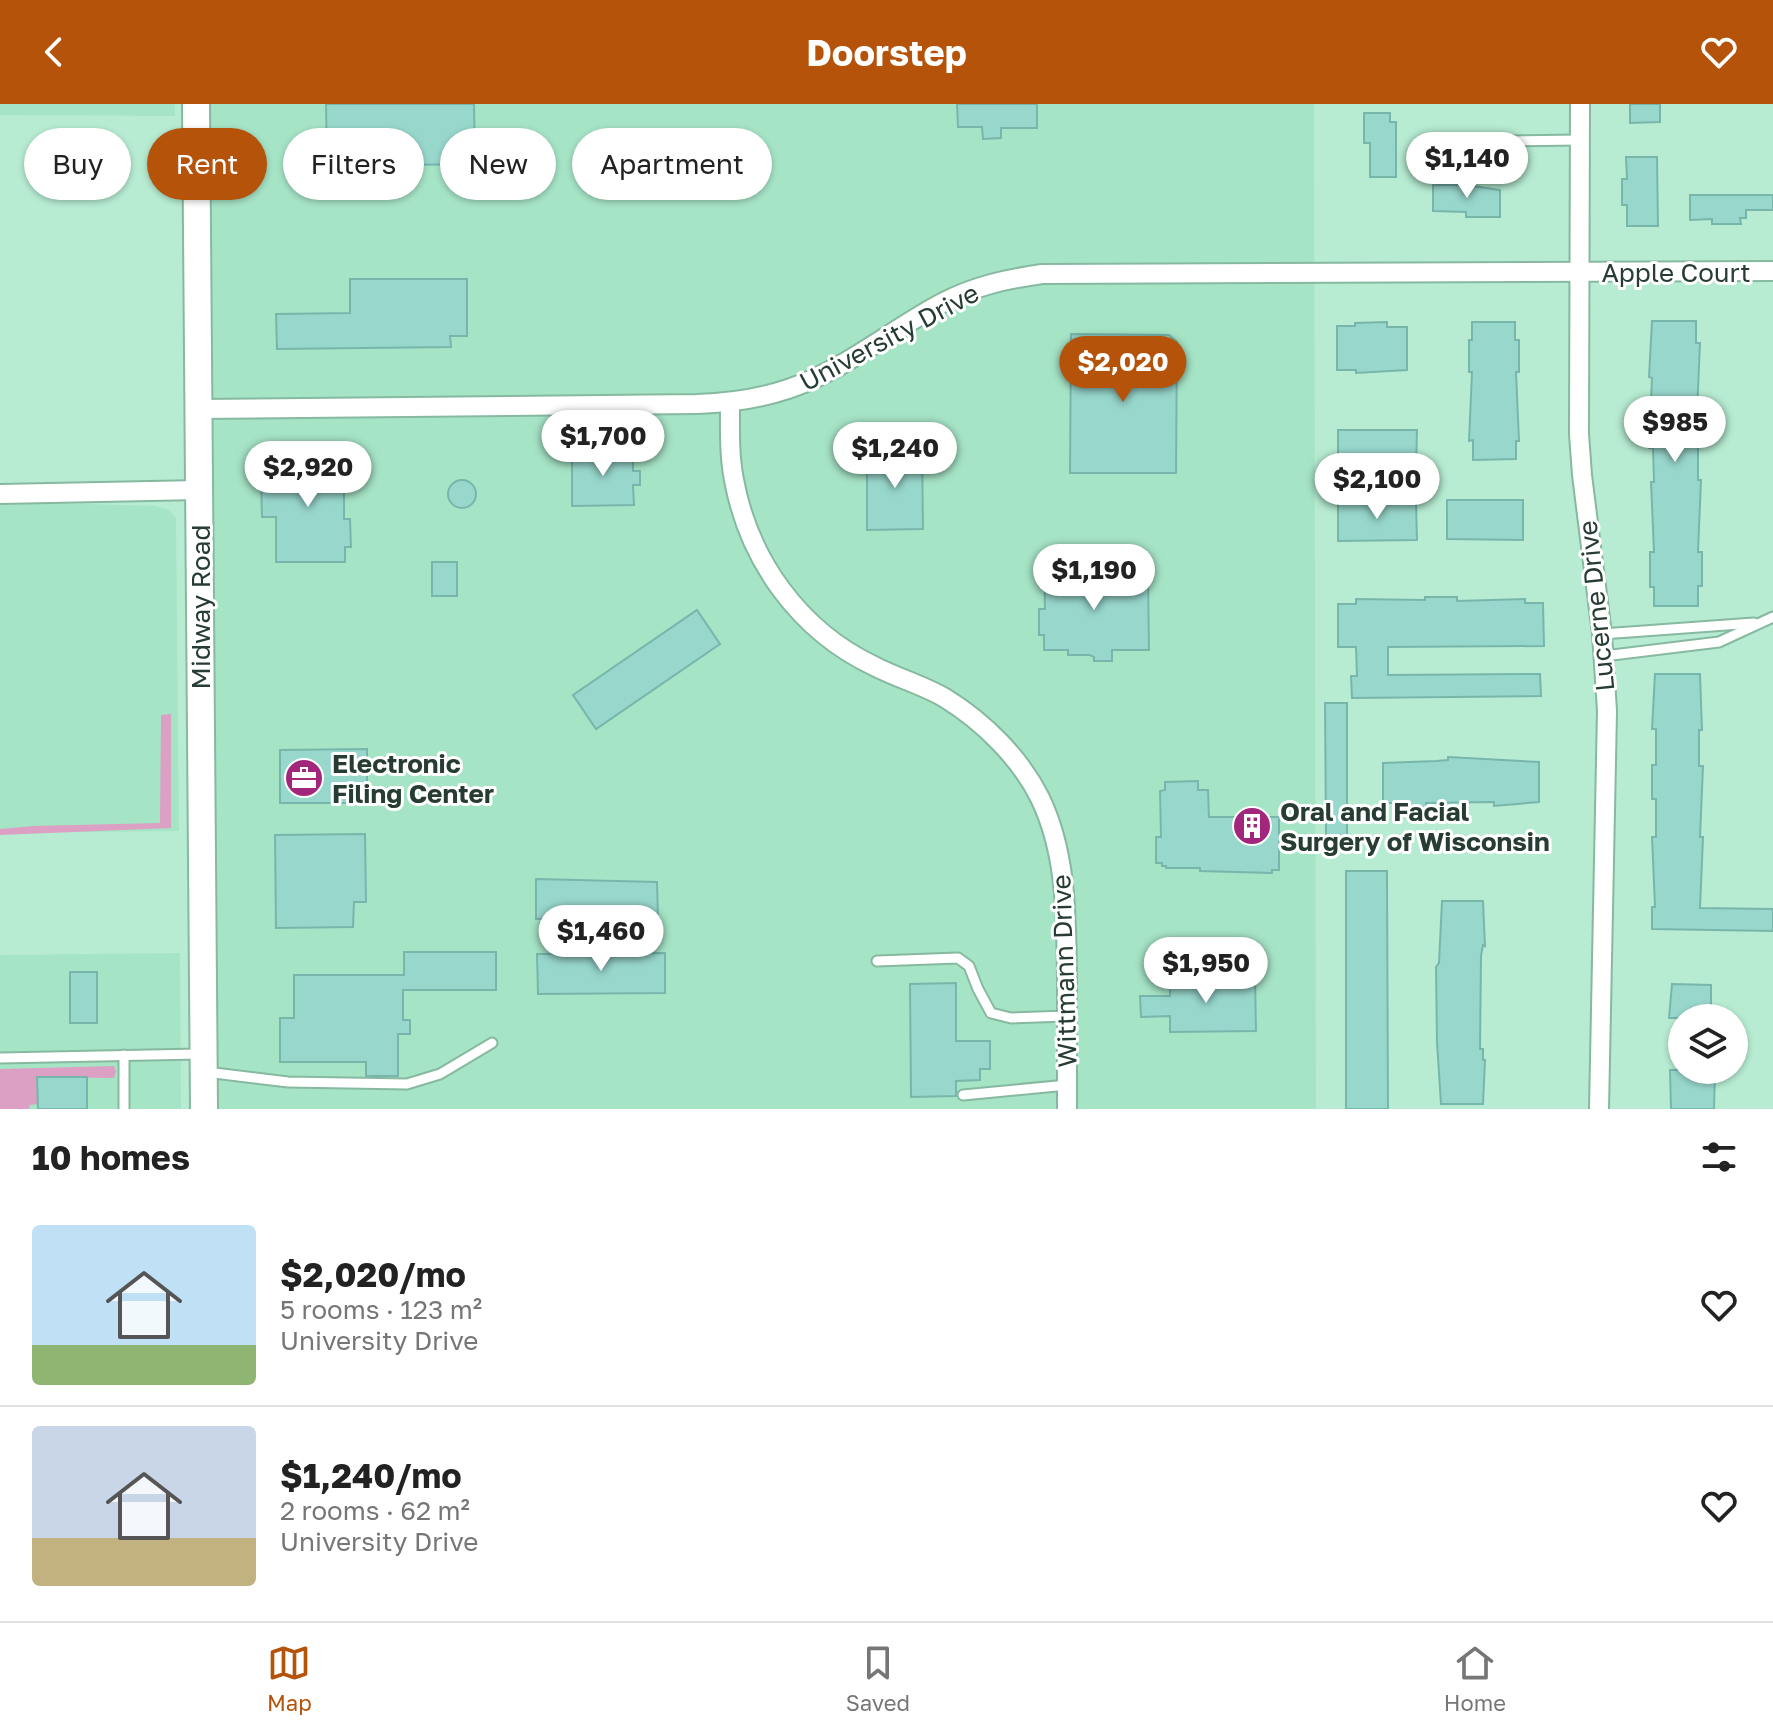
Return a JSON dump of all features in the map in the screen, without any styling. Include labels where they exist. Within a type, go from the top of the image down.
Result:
[{"type":"main road","name":"Midway Road","points":[[196,104],[204,1109]]},
{"type":"street","name":"Lucerne Drive","points":[[1580,104],[1579,434],[1602,634],[1607,711],[1599,1109]]},
{"type":"street","name":"Apple Court","points":[[1580,272],[1773,271]]},
{"type":"street","name":"University Drive","points":[[199,409],[730,402],[788,389],[814,379],[943,303],[973,289],[1030,276],[1580,272]]},
{"type":"street","name":"Wittmann Drive","points":[[730,402],[733,479],[743,517],[756,549],[796,609],[845,650],[874,667],[945,698],[975,719],[1022,768],[1040,799],[1060,858],[1065,889],[1067,1109]]},
{"type":"street","points":[[0,494],[200,490]]},
{"type":"lane","points":[[1432,142],[1580,140]]},
{"type":"lane","points":[[1604,656],[1719,642],[1773,617]]},
{"type":"lane","points":[[1602,634],[1757,623]]},
{"type":"lane","points":[[877,961],[958,958],[969,966],[991,1013],[1011,1018],[1067,1016]]},
{"type":"lane","points":[[0,1058],[124,1055],[204,1063],[288,1082],[407,1084],[440,1074],[492,1043]]},
{"type":"lane","points":[[124,1055],[124,1109]]},
{"type":"lane","points":[[963,1095],[1067,1085]]},
{"type":"shaded area","points":[[0,104],[175,104],[175,116],[0,115]]},
{"type":"shaded area","points":[[196,104],[1314,104],[1316,1109],[204,1109],[197,200],[267,200],[267,128],[196,128]]},
{"type":"shaded area","points":[[0,505],[156,506],[169,510],[176,518],[179,831],[0,833]]},
{"type":"shaded area","points":[[171,714],[171,828],[0,835],[0,829],[33,826],[160,823],[161,715]]},
{"type":"shaded area","points":[[180,953],[181,1109],[0,1109],[0,955]]},
{"type":"shaded area","points":[[114,1066],[114,1078],[38,1077],[38,1104],[30,1105],[29,1109],[0,1109],[0,1069]]},
{"type":"building","points":[[326,104],[474,104],[474,128],[440,128],[440,164],[424,165],[424,128],[326,128]]},
{"type":"building","points":[[957,104],[1037,104],[1037,128],[1001,128],[1001,138],[983,139],[982,127],[958,127]]},
{"type":"building","points":[[1630,104],[1660,104],[1660,122],[1630,123]]},
{"type":"building","points":[[1364,113],[1390,113],[1390,122],[1396,122],[1396,177],[1370,177],[1370,143],[1364,143]]},
{"type":"building","points":[[1626,157],[1657,157],[1658,226],[1627,226],[1627,205],[1622,205],[1622,179],[1627,179]]},
{"type":"building","points":[[1433,185],[1466,185],[1500,190],[1500,217],[1466,217],[1466,212],[1433,211]]},
{"type":"building","points":[[1690,195],[1773,195],[1773,210],[1746,210],[1746,218],[1740,218],[1741,224],[1712,224],[1712,219],[1690,220]]},
{"type":"building","points":[[350,279],[467,279],[467,336],[450,336],[451,347],[277,349],[276,314],[350,313]]},
{"type":"building","points":[[1652,321],[1696,321],[1696,343],[1700,343],[1698,552],[1702,552],[1702,586],[1698,586],[1698,606],[1654,606],[1654,587],[1650,587],[1650,552],[1654,552],[1653,448],[1649,448]]},
{"type":"building","points":[[1387,322],[1387,327],[1407,327],[1407,370],[1356,373],[1356,370],[1337,370],[1337,326]]},
{"type":"building","points":[[1472,322],[1515,322],[1515,340],[1519,340],[1519,372],[1516,372],[1519,441],[1516,441],[1516,459],[1473,460],[1473,440],[1469,441],[1472,372],[1469,372],[1469,340],[1472,340]]},
{"type":"building","points":[[1071,334],[1169,335],[1177,342],[1176,473],[1070,473]]},
{"type":"building","points":[[1338,430],[1417,430],[1416,471],[1338,470]]},
{"type":"building","points":[[886,449],[922,449],[923,529],[867,530],[867,470],[871,469],[871,455]]},
{"type":"building","points":[[572,451],[633,451],[633,471],[640,471],[640,485],[633,485],[634,505],[572,506]]},
{"type":"building","points":[[344,456],[344,519],[350,519],[351,547],[345,547],[345,562],[276,562],[276,517],[262,517],[261,479],[277,479],[276,457]]},
{"type":"building","points":[[462,480],[472,484],[476,494],[472,504],[462,508],[452,504],[448,494],[452,484]]},
{"type":"building","points":[[1447,500],[1523,500],[1523,540],[1447,539]]},
{"type":"building","points":[[1416,501],[1417,540],[1338,541],[1338,502]]},
{"type":"building","points":[[1044,557],[1065,557],[1065,575],[1148,575],[1149,650],[1112,650],[1112,661],[1094,661],[1090,655],[1068,655],[1068,650],[1044,650],[1044,635],[1039,635],[1039,609],[1045,609]]},
{"type":"building","points":[[432,562],[457,562],[457,596],[432,596]]},
{"type":"building","points":[[1425,597],[1457,597],[1457,601],[1525,599],[1525,603],[1543,603],[1544,646],[1388,647],[1388,675],[1540,674],[1541,696],[1352,698],[1351,676],[1357,676],[1356,647],[1338,647],[1338,604],[1356,604],[1356,599],[1425,600]]},
{"type":"building","points":[[697,610],[720,644],[596,729],[573,695]]},
{"type":"building","points":[[1655,674],[1700,674],[1702,730],[1699,730],[1699,766],[1703,766],[1700,837],[1703,837],[1700,908],[1773,909],[1773,931],[1652,929],[1652,907],[1655,907],[1652,837],[1656,837],[1656,799],[1652,799],[1652,765],[1656,765],[1656,729],[1652,729]]},
{"type":"building","points":[[1325,703],[1347,703],[1347,837],[1326,837]]},
{"type":"building","points":[[367,749],[367,803],[280,803],[280,750]]},
{"type":"building","points":[[1448,757],[1539,762],[1539,802],[1494,806],[1494,802],[1426,803],[1426,807],[1400,807],[1400,803],[1383,803],[1383,763],[1448,760]]},
{"type":"building","name":"Oral and Facial Surgery of Wisconsin","points":[[1198,781],[1198,790],[1208,790],[1209,817],[1279,817],[1279,870],[1272,870],[1272,873],[1200,871],[1200,868],[1166,868],[1162,863],[1156,863],[1156,837],[1161,837],[1160,791],[1165,790],[1165,782]]},
{"type":"building","points":[[365,834],[366,902],[354,902],[353,927],[276,928],[275,835]]},
{"type":"building","points":[[1346,871],[1387,871],[1388,1109],[1346,1109]]},
{"type":"building","points":[[536,879],[657,882],[658,919],[536,919]]},
{"type":"building","points":[[1442,901],[1483,901],[1485,946],[1481,956],[1480,1049],[1483,1049],[1485,1060],[1483,1104],[1441,1104],[1436,967],[1439,963]]},
{"type":"building","points":[[404,952],[496,952],[496,990],[403,990],[403,1020],[410,1020],[410,1034],[398,1034],[398,1076],[366,1076],[366,1062],[280,1062],[280,1018],[294,1018],[294,975],[404,975]]},
{"type":"building","points":[[665,953],[665,993],[538,994],[537,954]]},
{"type":"building","points":[[70,972],[97,972],[97,1023],[70,1023]]},
{"type":"building","points":[[1255,978],[1256,1031],[1170,1032],[1170,1016],[1141,1017],[1140,996],[1170,996],[1170,979]]},
{"type":"building","points":[[956,983],[956,1041],[990,1041],[990,1069],[980,1069],[980,1080],[956,1081],[956,1096],[911,1097],[910,984]]},
{"type":"building","points":[[1672,984],[1711,985],[1711,1004],[1670,1004]]},
{"type":"building","points":[[37,1077],[87,1077],[87,1109],[38,1109]]},
{"type":"building","points":[[1670,1084],[1715,1084],[1714,1109],[1671,1109]]},
{"type":"place","name":"Electronic Filing Center","points":[[304,778]]},
{"type":"place","name":"Oral and Facial Surgery of Wisconsin","points":[[1252,826]]}]
